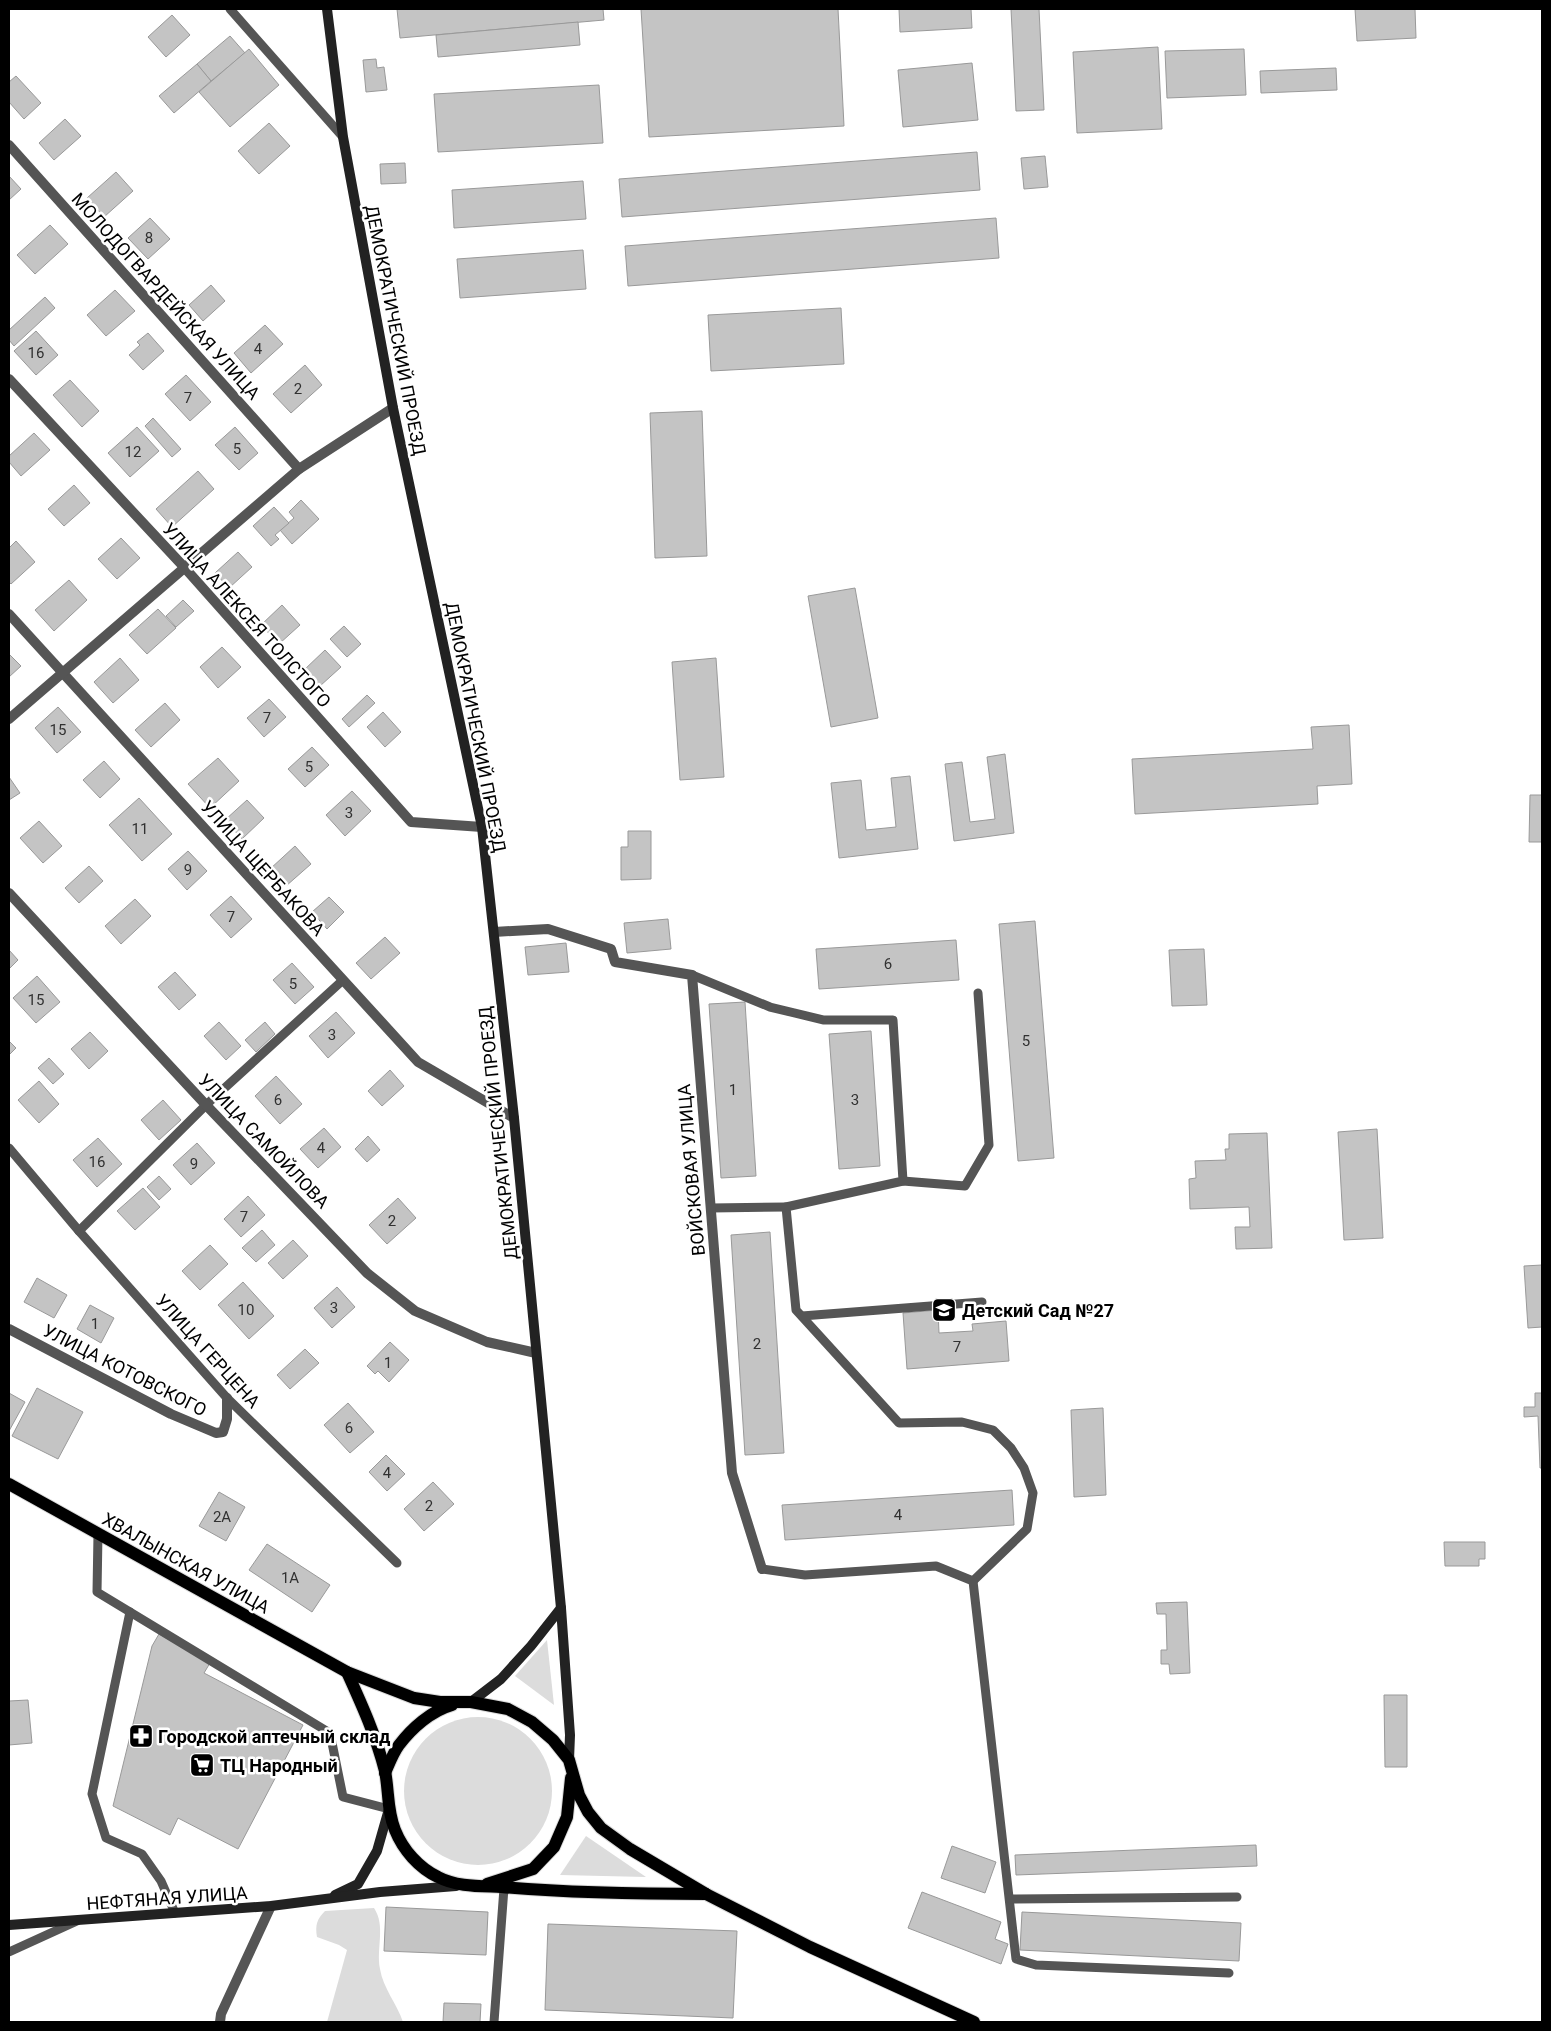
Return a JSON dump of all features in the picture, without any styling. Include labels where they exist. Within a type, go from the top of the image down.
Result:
[{"type":"main road","name":"ДЕМОКРАТИЧЕСКИЙ ПРОЕЗД","points":[[327,9],[343,136],[393,408],[482,827],[514,1118],[561,1608],[571,1765]]},
{"type":"main road","name":"ХВАЛЫНСКАЯ УЛИЦА","points":[[9,1484],[346,1672],[414,1698],[508,1708],[532,1722],[554,1740],[571,1765]]},
{"type":"main road","points":[[385,1773],[398,1746],[418,1725],[441,1708],[465,1702],[501,1679],[531,1646],[561,1608]]},
{"type":"main road","points":[[346,1672],[370,1722],[385,1773],[388,1810],[396,1832],[407,1851],[438,1878],[462,1885],[557,1892],[706,1894]]},
{"type":"main road","points":[[481,1886],[533,1868],[554,1847],[567,1817],[571,1765]]},
{"type":"main road","points":[[571,1765],[579,1795],[588,1812],[601,1828],[630,1849],[706,1894],[810,1947],[974,2022]]},
{"type":"main road","points":[[327,1899],[358,1884],[377,1851],[388,1810]]},
{"type":"main road","name":"НЕФТЯНАЯ УЛИЦА","points":[[9,1925],[271,1906],[462,1885]]},
{"type":"street","name":"МОЛОДОГВАРДЕЙСКАЯ УЛИЦА","points":[[9,145],[299,469]]},
{"type":"street","name":"УЛИЦА АЛЕКСЕЯ ТОЛСТОГО","points":[[9,379],[184,567],[411,822],[482,827]]},
{"type":"street","points":[[9,719],[299,469],[393,408]]},
{"type":"street","name":"УЛИЦА ЩЕРБАКОВА","points":[[9,614],[418,1062],[514,1118]]},
{"type":"street","name":"УЛИЦА САМОЙЛОВА","points":[[9,892],[206,1105],[367,1273],[415,1311],[488,1342],[536,1352]]},
{"type":"street","points":[[494,932],[548,929],[611,949],[616,962],[692,976]]},
{"type":"street","name":"ВОЙСКОВАЯ УЛИЦА","points":[[692,976],[732,1473],[762,1569]]},
{"type":"street","name":"УЛИЦА КОТОВСКОГО","points":[[9,1329],[171,1414],[216,1433],[223,1432],[227,1419],[227,1398]]},
{"type":"street","points":[[220,2022],[271,1906]]},
{"type":"lane","points":[[230,9],[343,136]]},
{"type":"lane","points":[[692,976],[770,1008],[824,1020],[893,1020],[902,1181]]},
{"type":"lane","points":[[79,1232],[206,1105],[343,980]]},
{"type":"lane","points":[[711,1208],[786,1207],[902,1181],[965,1186],[989,1145],[978,993]]},
{"type":"lane","name":"УЛИЦА ГЕРЦЕНА","points":[[9,1148],[79,1232],[227,1398],[397,1563]]},
{"type":"lane","points":[[786,1207],[796,1310],[899,1424],[962,1422],[993,1430],[1011,1448],[1024,1468],[1032,1493],[1027,1529],[973,1580]]},
{"type":"lane","points":[[802,1316],[982,1302]]},
{"type":"lane","points":[[98,1534],[97,1592],[330,1733],[343,1797],[388,1810]]},
{"type":"lane","points":[[762,1569],[805,1575],[936,1566],[973,1580]]},
{"type":"lane","points":[[973,1580],[1011,1899],[1016,1959],[1036,1964],[1229,1973]]},
{"type":"lane","points":[[130,1612],[92,1794],[106,1838],[142,1854],[161,1881],[175,1913]]},
{"type":"lane","points":[[494,2022],[504,1888]]},
{"type":"lane","points":[[1011,1899],[1238,1897]]},
{"type":"lane","points":[[9,1952],[79,1920]]},
{"type":"shaded area","points":[[547,1640],[554,1705],[515,1676]]},
{"type":"shaded area","points":[[478,1717],[506,1722],[519,1729],[530,1739],[540,1750],[547,1763],[552,1791],[547,1819],[540,1832],[530,1843],[519,1853],[506,1860],[478,1865],[450,1860],[437,1853],[426,1843],[416,1832],[409,1819],[404,1791],[409,1763],[416,1750],[426,1739],[437,1729],[450,1722]]},
{"type":"shaded area","points":[[586,1836],[646,1877],[560,1875]]},
{"type":"shaded area","points":[[374,1908],[378,1915],[380,1930],[380,1969],[387,1989],[403,2022],[327,2022],[347,1950],[317,1937],[318,1920],[325,1911]]},
{"type":"building","points":[[397,9],[603,9],[604,20],[400,38]]},
{"type":"building","points":[[641,9],[838,9],[844,126],[649,137]]},
{"type":"building","points":[[899,9],[971,9],[972,28],[900,32]]},
{"type":"building","points":[[1011,9],[1039,9],[1044,110],[1016,111]]},
{"type":"building","points":[[1355,9],[1415,9],[1416,38],[1357,41]]},
{"type":"building","points":[[172,15],[190,35],[166,57],[148,37]]},
{"type":"building","points":[[578,22],[580,45],[438,57],[436,35]]},
{"type":"building","points":[[230,36],[245,53],[211,81],[197,64]]},
{"type":"building","points":[[1158,47],[1162,129],[1077,133],[1073,52]]},
{"type":"building","points":[[249,49],[279,85],[230,127],[199,92]]},
{"type":"building","points":[[1244,49],[1246,95],[1167,98],[1165,51]]},
{"type":"building","points":[[376,59],[377,68],[384,67],[387,90],[366,92],[363,60]]},
{"type":"building","points":[[972,63],[978,120],[903,127],[898,70]]},
{"type":"building","points":[[197,64],[211,81],[174,113],[159,96]]},
{"type":"building","points":[[1336,68],[1337,90],[1261,93],[1260,71]]},
{"type":"building","points":[[16,76],[41,103],[24,119],[9,102],[9,82]]},
{"type":"building","points":[[599,85],[603,143],[438,152],[434,94]]},
{"type":"building","points":[[65,119],[81,136],[54,160],[39,143]]},
{"type":"building","points":[[269,123],[290,146],[259,174],[238,151]]},
{"type":"building","points":[[977,152],[980,190],[622,217],[619,179]]},
{"type":"building","points":[[1045,156],[1048,187],[1024,189],[1021,158]]},
{"type":"building","points":[[405,163],[406,183],[381,184],[380,164]]},
{"type":"building","points":[[116,172],[133,191],[104,217],[87,198]]},
{"type":"building","points":[[9,176],[21,189],[9,200]]},
{"type":"building","points":[[583,181],[586,219],[454,228],[452,190]]},
{"type":"building","points":[[150,218],[170,239],[148,259],[128,238]]},
{"type":"building","points":[[996,218],[999,258],[628,286],[625,246]]},
{"type":"building","points":[[50,225],[68,244],[35,274],[17,255]]},
{"type":"building","points":[[583,250],[586,289],[460,298],[457,259]]},
{"type":"building","points":[[211,285],[225,301],[203,321],[189,305]]},
{"type":"building","points":[[115,290],[135,311],[106,336],[87,315]]},
{"type":"building","points":[[45,297],[55,308],[14,346],[9,340],[9,330]]},
{"type":"building","points":[[841,308],[844,364],[711,371],[708,315]]},
{"type":"building","points":[[265,325],[283,344],[251,373],[234,353]]},
{"type":"building","points":[[36,331],[58,355],[36,375],[14,351]]},
{"type":"building","points":[[148,333],[164,351],[143,370],[129,355],[140,345],[137,342]]},
{"type":"building","points":[[305,365],[322,385],[291,413],[273,394]]},
{"type":"building","points":[[186,375],[211,402],[190,421],[165,394]]},
{"type":"building","points":[[70,380],[99,411],[82,427],[53,395]]},
{"type":"building","points":[[702,411],[707,556],[655,558],[650,413]]},
{"type":"building","points":[[153,418],[181,449],[172,457],[145,426]]},
{"type":"building","points":[[137,427],[159,451],[130,477],[108,453]]},
{"type":"building","points":[[235,427],[258,453],[239,470],[215,445]]},
{"type":"building","points":[[34,433],[50,450],[21,476],[9,462],[9,456]]},
{"type":"building","points":[[198,471],[214,489],[172,527],[156,509]]},
{"type":"building","points":[[74,485],[90,503],[64,526],[48,509]]},
{"type":"building","points":[[301,500],[319,519],[292,544],[280,530],[294,518],[289,512]]},
{"type":"building","points":[[274,507],[289,523],[275,535],[279,539],[271,546],[253,526]]},
{"type":"building","points":[[121,538],[140,558],[117,579],[98,559]]},
{"type":"building","points":[[16,541],[35,562],[11,584],[9,582],[9,548]]},
{"type":"building","points":[[238,552],[252,567],[229,588],[215,573]]},
{"type":"building","points":[[69,580],[87,600],[54,631],[35,610]]},
{"type":"building","points":[[855,588],[878,718],[831,727],[808,596]]},
{"type":"building","points":[[183,600],[194,611],[176,627],[166,616]]},
{"type":"building","points":[[282,605],[300,625],[279,644],[261,625]]},
{"type":"building","points":[[158,609],[176,628],[147,654],[129,635]]},
{"type":"building","points":[[344,626],[361,644],[347,657],[330,639]]},
{"type":"building","points":[[222,647],[241,667],[218,688],[200,667]]},
{"type":"building","points":[[325,650],[341,667],[320,686],[304,670]]},
{"type":"building","points":[[9,654],[21,666],[9,677]]},
{"type":"building","points":[[120,658],[139,680],[113,703],[94,682]]},
{"type":"building","points":[[716,658],[724,777],[680,780],[672,662]]},
{"type":"building","points":[[367,695],[375,703],[349,727],[342,719]]},
{"type":"building","points":[[269,699],[286,717],[264,737],[247,718]]},
{"type":"building","points":[[165,703],[180,720],[151,747],[135,730]]},
{"type":"building","points":[[58,707],[81,732],[57,753],[35,728]]},
{"type":"building","points":[[383,712],[401,732],[385,747],[367,727]]},
{"type":"building","points":[[1349,725],[1352,784],[1317,786],[1318,804],[1135,814],[1132,759],[1313,749],[1311,727]]},
{"type":"building","points":[[312,747],[329,765],[305,787],[288,769]]},
{"type":"building","points":[[1005,754],[1014,833],[954,841],[945,764],[962,762],[970,822],[995,819],[987,757]]},
{"type":"building","points":[[218,758],[239,781],[210,808],[188,784]]},
{"type":"building","points":[[104,761],[120,779],[100,798],[83,780]]},
{"type":"building","points":[[910,776],[918,849],[839,858],[831,783],[861,780],[866,830],[896,827],[891,778]]},
{"type":"building","points":[[9,777],[20,793],[9,800]]},
{"type":"building","points":[[352,791],[371,811],[345,836],[326,815]]},
{"type":"building","points":[[1530,795],[1542,795],[1542,842],[1529,842]]},
{"type":"building","points":[[139,798],[172,834],[142,861],[109,825]]},
{"type":"building","points":[[247,800],[264,818],[242,839],[225,820]]},
{"type":"building","points":[[39,821],[62,846],[43,863],[20,838]]},
{"type":"building","points":[[628,831],[651,831],[651,879],[621,880],[621,847],[628,847]]},
{"type":"building","points":[[295,846],[311,864],[286,886],[270,869]]},
{"type":"building","points":[[188,851],[207,871],[187,890],[168,869]]},
{"type":"building","points":[[89,866],[103,881],[79,903],[65,888]]},
{"type":"building","points":[[231,896],[252,919],[231,938],[210,915]]},
{"type":"building","points":[[329,897],[344,912],[327,929],[312,912]]},
{"type":"building","points":[[135,899],[151,916],[121,944],[105,926]]},
{"type":"building","points":[[668,919],[671,949],[627,953],[624,923]]},
{"type":"building","points":[[1035,921],[1054,1158],[1018,1161],[999,924]]},
{"type":"building","points":[[385,937],[400,953],[371,979],[356,963]]},
{"type":"building","points":[[956,940],[959,980],[819,989],[816,949]]},
{"type":"building","points":[[566,943],[569,972],[528,975],[525,947]]},
{"type":"building","points":[[1204,949],[1207,1005],[1172,1006],[1169,950]]},
{"type":"building","points":[[9,950],[18,960],[9,969]]},
{"type":"building","points":[[292,963],[314,987],[295,1004],[273,980]]},
{"type":"building","points":[[175,972],[196,995],[179,1010],[158,987]]},
{"type":"building","points":[[37,976],[60,1002],[36,1023],[13,998]]},
{"type":"building","points":[[745,1002],[756,1176],[721,1178],[709,1004]]},
{"type":"building","points":[[336,1012],[355,1033],[328,1058],[309,1036]]},
{"type":"building","points":[[219,1022],[241,1046],[226,1060],[204,1036]]},
{"type":"building","points":[[265,1022],[275,1034],[256,1052],[245,1040]]},
{"type":"building","points":[[871,1031],[880,1166],[839,1169],[829,1034]]},
{"type":"building","points":[[90,1032],[108,1051],[89,1069],[71,1049]]},
{"type":"building","points":[[9,1041],[16,1048],[9,1055]]},
{"type":"building","points":[[49,1058],[64,1074],[53,1084],[38,1068]]},
{"type":"building","points":[[390,1070],[404,1086],[382,1106],[368,1091]]},
{"type":"building","points":[[276,1076],[302,1104],[280,1124],[255,1096]]},
{"type":"building","points":[[39,1081],[59,1104],[39,1123],[18,1100]]},
{"type":"building","points":[[163,1100],[181,1120],[159,1140],[141,1120]]},
{"type":"building","points":[[324,1128],[341,1147],[318,1168],[300,1149]]},
{"type":"building","points":[[1377,1129],[1383,1238],[1344,1240],[1338,1132]]},
{"type":"building","points":[[1267,1133],[1272,1248],[1236,1249],[1235,1227],[1250,1227],[1249,1207],[1190,1209],[1189,1179],[1196,1178],[1195,1161],[1226,1160],[1225,1149],[1229,1149],[1229,1134]]},
{"type":"building","points":[[368,1136],[380,1150],[367,1162],[355,1149]]},
{"type":"building","points":[[98,1138],[122,1164],[97,1187],[73,1160]]},
{"type":"building","points":[[197,1143],[215,1163],[191,1185],[173,1165]]},
{"type":"building","points":[[159,1176],[171,1189],[159,1200],[147,1187]]},
{"type":"building","points":[[143,1188],[160,1207],[135,1230],[117,1211]]},
{"type":"building","points":[[248,1196],[265,1215],[241,1237],[224,1219]]},
{"type":"building","points":[[398,1198],[416,1218],[387,1244],[369,1225]]},
{"type":"building","points":[[262,1230],[275,1245],[256,1262],[242,1248]]},
{"type":"building","points":[[770,1232],[784,1453],[745,1455],[731,1235]]},
{"type":"building","points":[[293,1240],[308,1256],[283,1279],[268,1263]]},
{"type":"building","points":[[210,1245],[228,1264],[200,1290],[182,1271]]},
{"type":"building","points":[[1542,1265],[1542,1327],[1528,1328],[1524,1266]]},
{"type":"building","points":[[37,1278],[67,1295],[54,1318],[24,1302]]},
{"type":"building","points":[[243,1282],[274,1316],[249,1339],[218,1305]]},
{"type":"building","points":[[337,1287],[355,1307],[332,1328],[314,1308]]},
{"type":"building","points":[[90,1305],[114,1318],[101,1343],[77,1329]]},
{"type":"building","points":[[938,1310],[939,1333],[973,1331],[972,1324],[1006,1321],[1009,1361],[907,1369],[903,1313]]},
{"type":"building","points":[[390,1342],[409,1360],[389,1382],[378,1371],[375,1374],[367,1366]]},
{"type":"building","points":[[305,1349],[319,1363],[290,1389],[277,1375]]},
{"type":"building","points":[[37,1388],[83,1412],[58,1459],[12,1436]]},
{"type":"building","points":[[9,1393],[25,1402],[9,1431]]},
{"type":"building","points":[[1535,1393],[1542,1393],[1542,1468],[1540,1468],[1538,1416],[1524,1417],[1524,1407],[1535,1407]]},
{"type":"building","points":[[348,1403],[374,1432],[350,1453],[324,1425]]},
{"type":"building","points":[[1103,1408],[1106,1495],[1074,1497],[1071,1410]]},
{"type":"building","points":[[386,1455],[405,1474],[387,1491],[369,1472]]},
{"type":"building","points":[[433,1482],[454,1504],[424,1531],[404,1509]]},
{"type":"building","points":[[1012,1490],[1014,1525],[785,1540],[782,1505]]},
{"type":"building","points":[[219,1492],[245,1507],[226,1541],[199,1526]]},
{"type":"building","points":[[1444,1542],[1485,1542],[1485,1559],[1479,1559],[1479,1566],[1445,1566]]},
{"type":"building","points":[[267,1544],[330,1585],[312,1612],[249,1570]]},
{"type":"building","points":[[1187,1602],[1190,1673],[1170,1674],[1169,1664],[1161,1664],[1161,1650],[1167,1650],[1166,1614],[1157,1614],[1156,1603]]},
{"type":"building","name":"ТЦ Народный","points":[[159,1634],[210,1663],[204,1673],[303,1725],[238,1849],[178,1818],[170,1835],[113,1806],[152,1646]]},
{"type":"building","points":[[1384,1695],[1407,1695],[1407,1767],[1385,1767]]},
{"type":"building","points":[[28,1700],[32,1743],[9,1745],[9,1701]]},
{"type":"building","points":[[1256,1845],[1257,1866],[1016,1875],[1015,1855]]},
{"type":"building","points":[[952,1846],[996,1862],[985,1893],[941,1878]]},
{"type":"building","points":[[922,1892],[1001,1922],[995,1939],[1008,1944],[1001,1964],[908,1928]]},
{"type":"building","points":[[386,1907],[488,1912],[486,1955],[384,1951]]},
{"type":"building","points":[[1022,1912],[1241,1923],[1239,1961],[1020,1950]]},
{"type":"building","points":[[548,1924],[737,1931],[733,2018],[545,2010]]},
{"type":"building","points":[[444,2003],[481,2004],[480,2022],[443,2022]]},
{"type":"place","name":"Детский Сад №27","points":[[944,1310]]},
{"type":"place","name":"Городской аптечный склад","points":[[141,1736]]},
{"type":"place","name":"ТЦ Народный","points":[[202,1765]]}]
